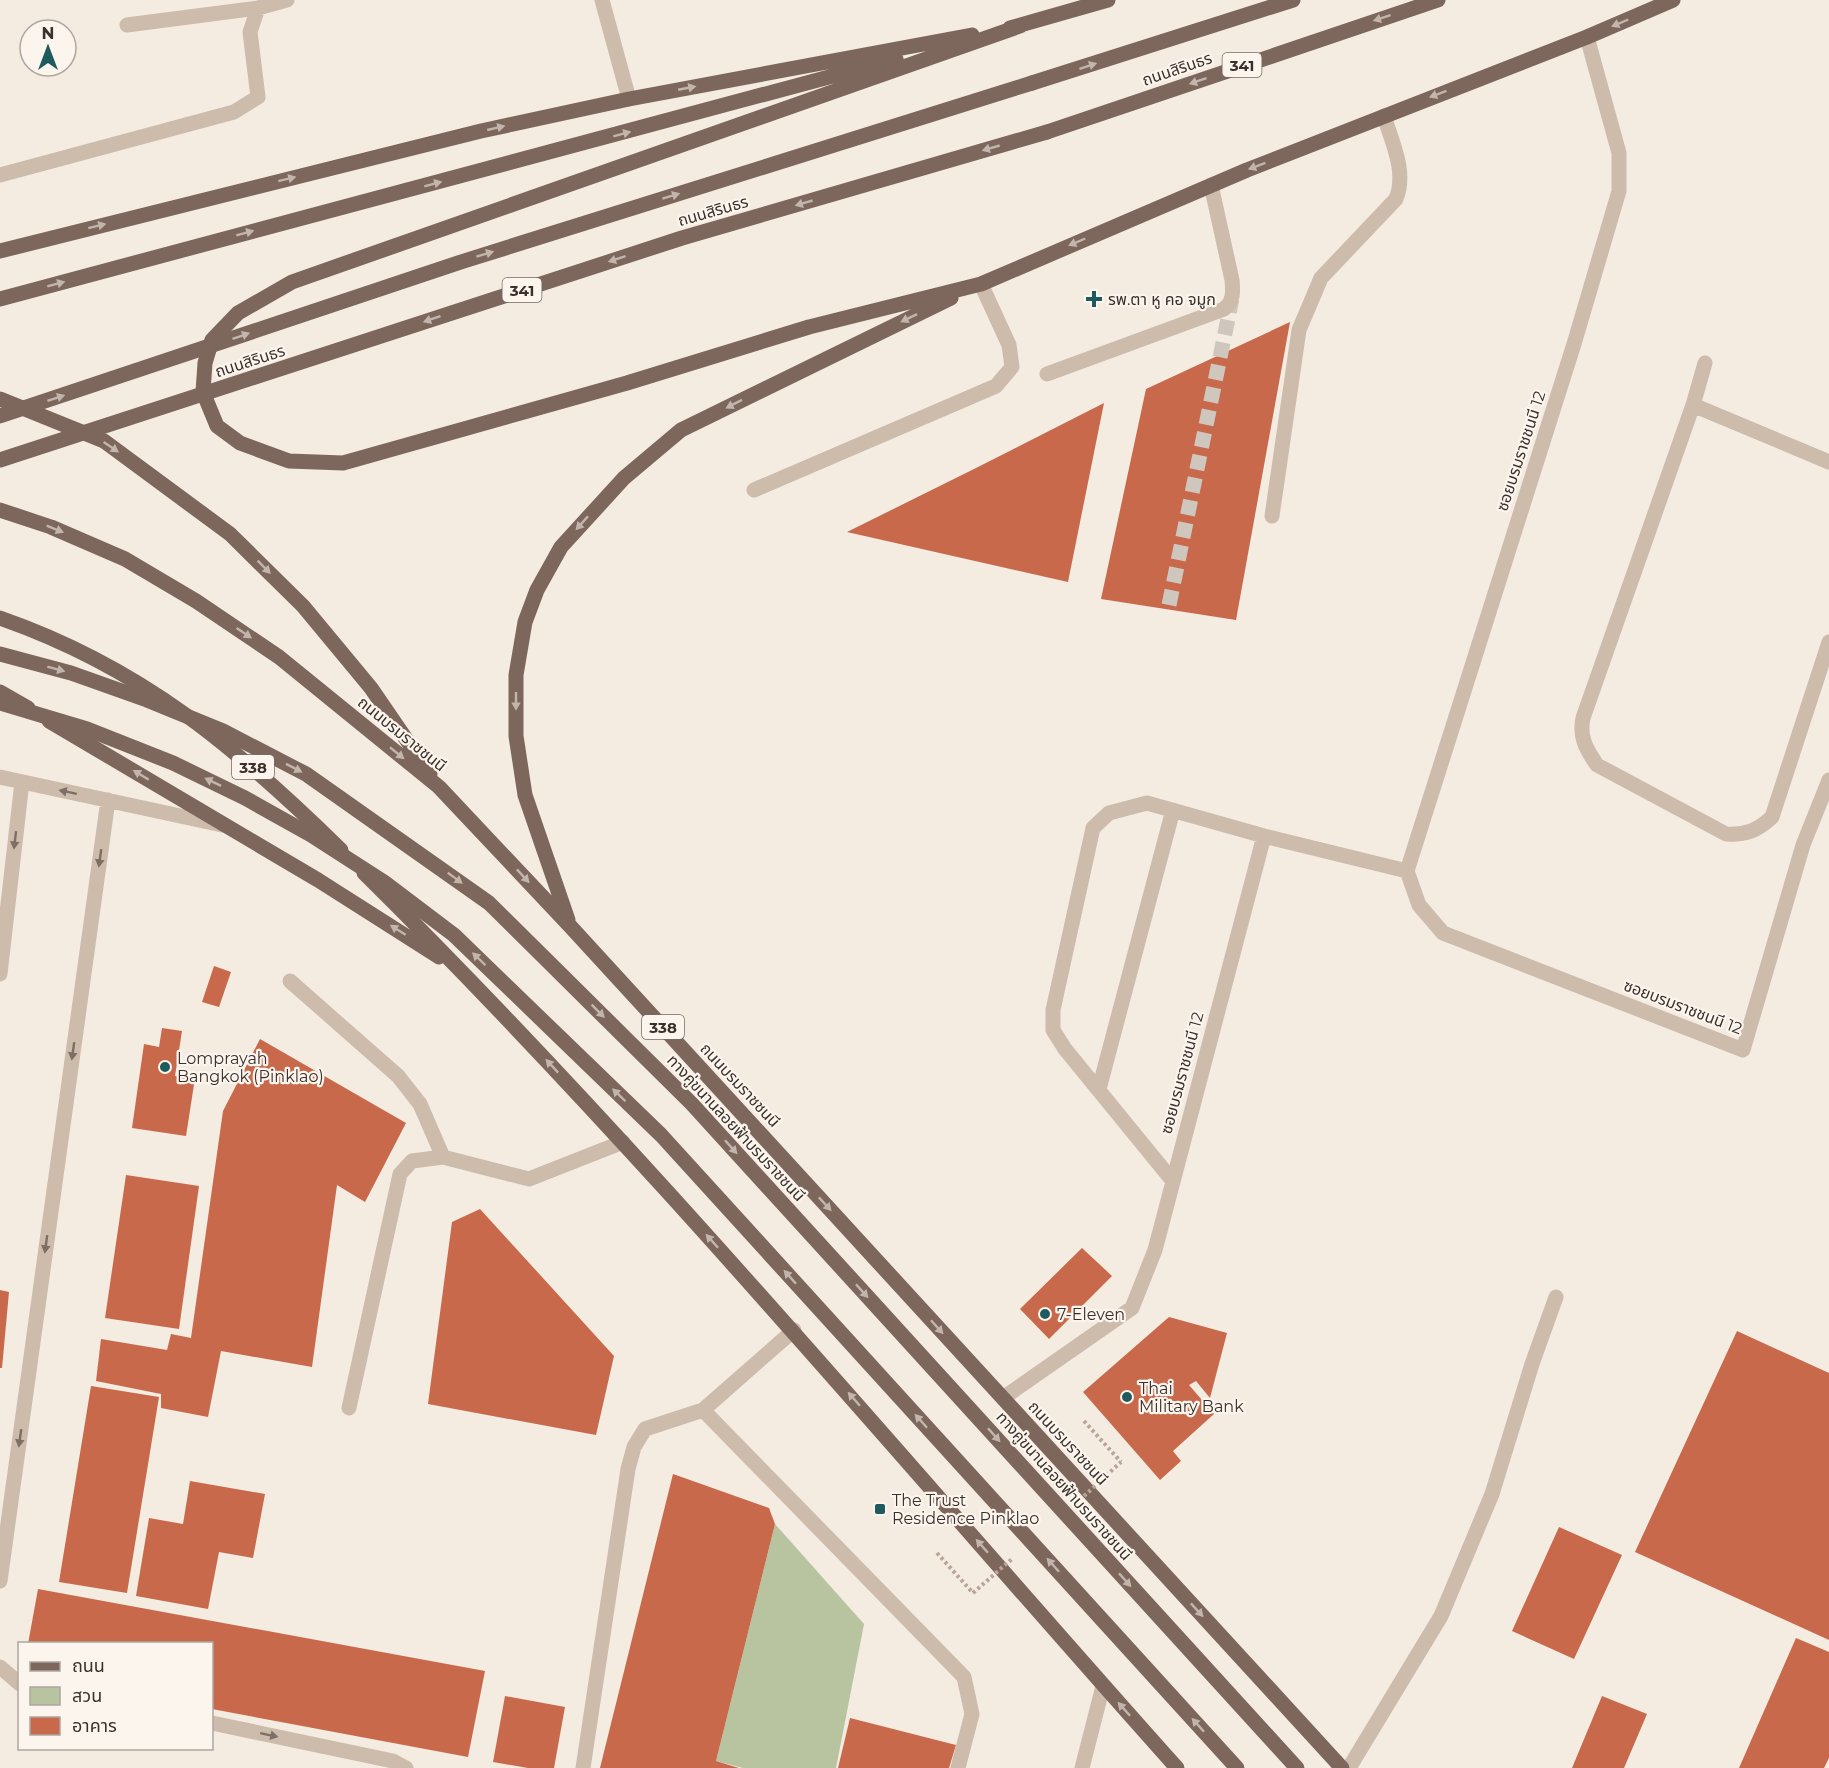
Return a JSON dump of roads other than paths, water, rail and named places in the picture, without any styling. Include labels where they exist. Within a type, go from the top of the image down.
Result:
[{"type":"main road","points":[[0,299],[1020,26],[1108,0]]},
{"type":"main road","points":[[0,416],[464,261],[1293,0]]},
{"type":"main road","name":"ถนนสิรินธร","points":[[0,460],[682,238],[1047,132],[1438,0]]},
{"type":"main road","points":[[570,926],[525,795],[516,736],[516,675],[525,622],[537,590],[561,547],[624,478],[681,430],[981,284],[1211,185],[1587,37],[1673,0]]},
{"type":"main road","points":[[0,251],[330,168],[629,99],[1020,26]]},
{"type":"main road","points":[[981,284],[809,327],[627,383],[343,463],[289,461],[240,443],[217,426],[203,392],[205,363],[212,340],[238,313],[292,282],[1020,26]]},
{"type":"main road","points":[[0,399],[104,441],[230,534],[303,606],[364,679],[439,787]]},
{"type":"main road","name":"ถนนบรมราชชนนี","points":[[0,510],[51,527],[125,560],[196,601],[279,657],[439,787],[570,926],[1342,1768]]},
{"type":"main road","name":"338","points":[[0,618],[35,630],[110,667],[170,702],[230,746],[294,804],[465,973],[794,1330]]},
{"type":"main road","name":"ทางคู่ขนานลอยฟ้าบรมราชชนนี","points":[[0,654],[71,673],[147,700],[223,731],[306,774],[388,829],[489,903],[692,1104],[1297,1768]]},
{"type":"main road","points":[[0,692],[227,826],[465,973]]},
{"type":"main road","points":[[0,703],[87,729],[173,763],[245,798],[311,835],[384,882],[454,935],[661,1135],[1238,1768]]},
{"type":"main road","points":[[794,1330],[1177,1768]]},
{"type":"street","points":[[127,25],[258,8],[287,0]]},
{"type":"street","points":[[602,0],[629,99]]},
{"type":"street","points":[[0,175],[234,112],[258,97],[250,32],[258,8]]},
{"type":"street","name":"ซอยบรมราชชนนี 12","points":[[1587,37],[1619,153],[1619,191],[1570,355],[1407,871],[1419,905],[1443,933],[1743,1050],[1803,845],[1829,780]]},
{"type":"street","points":[[1272,516],[1299,330],[1321,278],[1396,199],[1400,188],[1400,170],[1384,116]]},
{"type":"street","points":[[1047,375],[1224,309],[1229,304],[1233,289],[1232,280],[1211,185]]},
{"type":"street","points":[[754,490],[996,386],[1012,368],[1009,345],[981,284]]},
{"type":"street","points":[[1705,363],[1693,405],[1583,718],[1581,732],[1586,750],[1597,765],[1726,834],[1744,835],[1760,828],[1772,817],[1829,642]]},
{"type":"street","points":[[1693,405],[1829,462]]},
{"type":"street","points":[[0,777],[227,826]]},
{"type":"street","points":[[0,974],[22,782]]},
{"type":"street","points":[[0,1581],[108,800]]},
{"type":"street","points":[[1172,1180],[1053,1030],[1053,1010],[1093,828],[1109,813],[1147,802],[1264,836],[1407,871]]},
{"type":"street","points":[[1099,1089],[1173,810]]},
{"type":"street","name":"ซอยบรมราชชนนี 12","points":[[1003,1398],[1132,1308],[1155,1251],[1264,836]]},
{"type":"street","points":[[290,981],[398,1076],[420,1104],[443,1157]]},
{"type":"street","points":[[349,1408],[400,1174],[412,1161],[443,1157],[529,1179],[623,1142]]},
{"type":"street","points":[[1349,1768],[1441,1616],[1492,1494],[1532,1364],[1556,1298]]},
{"type":"street","points":[[583,1768],[628,1469],[634,1447],[645,1429],[703,1410],[794,1330]]},
{"type":"street","points":[[703,1410],[964,1677],[972,1714],[958,1768]]},
{"type":"street","points":[[0,1667],[18,1682]]},
{"type":"street","points":[[1082,1768],[1103,1686]]},
{"type":"street","points":[[213,1723],[393,1761],[406,1768]]},
{"type":"tunnel","points":[[1169,605],[1232,299]]},
{"type":"place","name":"รพ.ตา หู คอ จมูก","points":[[1094,299]]},
{"type":"place","name":"Lomprayah Bangkok (Pinklao)","points":[[165,1067]]},
{"type":"place","name":"7-Eleven","points":[[1045,1314]]},
{"type":"place","name":"Thai Military Bank","points":[[1127,1397]]},
{"type":"place","name":"The Trust Residence Pinklao","points":[[880,1509]]}]
